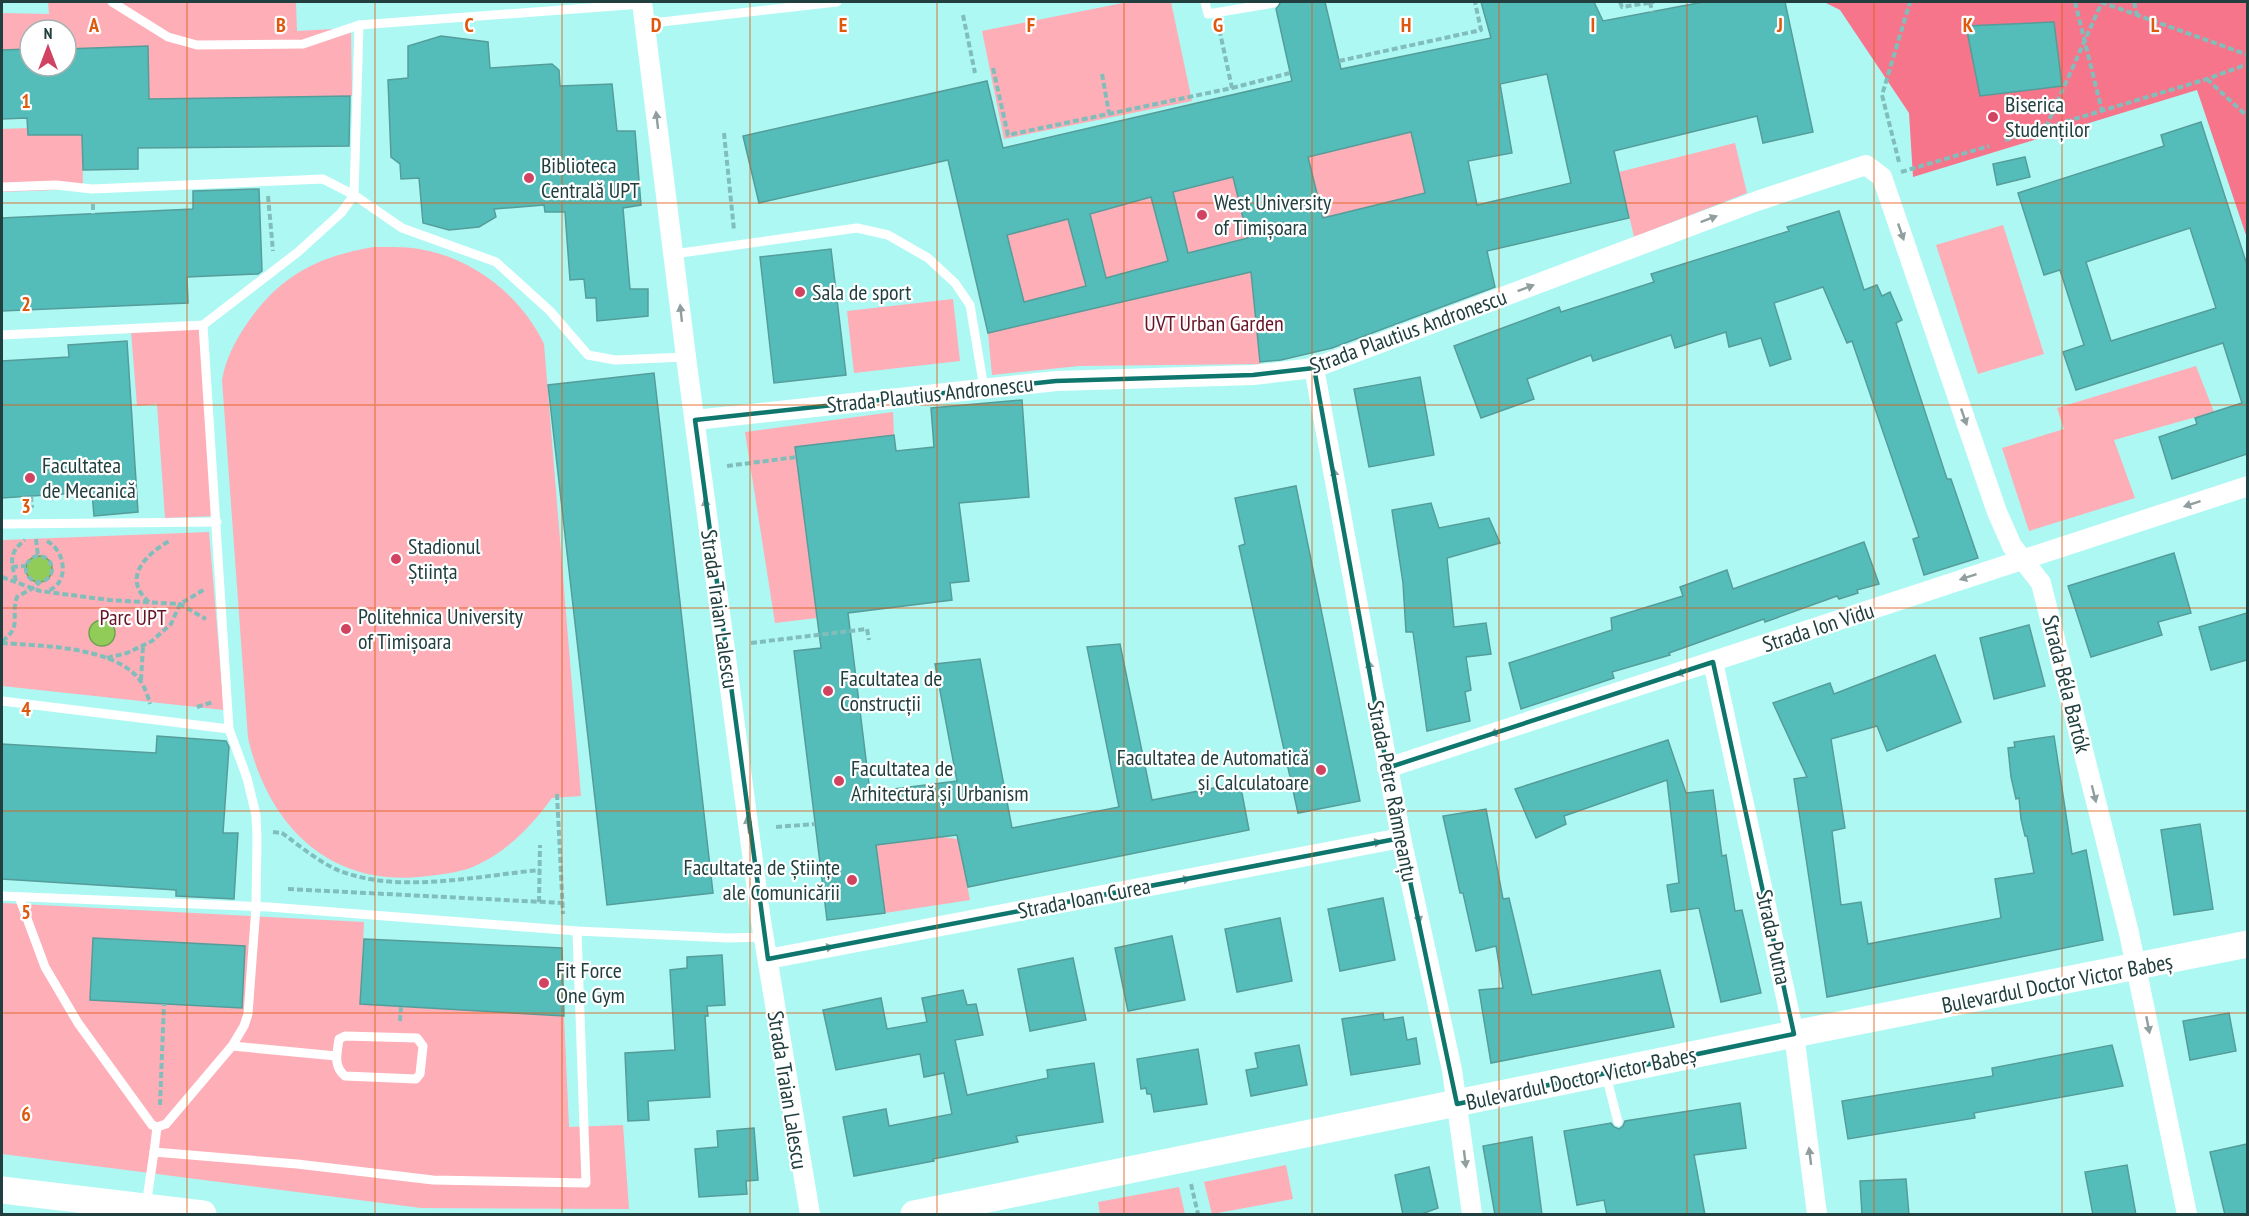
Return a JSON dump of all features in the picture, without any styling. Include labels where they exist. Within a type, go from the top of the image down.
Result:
[{"type":"street","name":"Strada Traian Lalescu","points":[[642,3],[694,420],[764,937],[810,1215]]},
{"type":"street","name":"Strada Plautius Andronescu","points":[[694,420],[1056,381],[1253,375],[1314,368],[1757,201],[1866,165],[1882,177]]},
{"type":"street","name":"Strada Béla Bartók","points":[[1882,177],[1997,512],[2012,546],[2042,583],[2136,968],[2187,1215]]},
{"type":"street","name":"Strada Petre Râmneanțu","points":[[1314,368],[1401,838],[1452,1070],[1472,1215]]},
{"type":"street","name":"Strada Ion Vidu","points":[[1388,768],[2247,486]]},
{"type":"street","name":"Strada Putna","points":[[1713,662],[1794,1034],[1817,1215]]},
{"type":"street","name":"Strada Ioan Curea","points":[[768,959],[1401,838]]},
{"type":"street","name":"Bulevardul Doctor Victor Babeș","points":[[914,1215],[1794,1034],[2136,968],[2247,944]]},
{"type":"street","points":[[2,1190],[203,1215]]},
{"type":"lane","points":[[112,2],[168,37],[197,45],[303,44],[359,24],[642,3]]},
{"type":"lane","points":[[644,24],[837,2]]},
{"type":"lane","points":[[1205,2],[1208,14],[1275,3]]},
{"type":"lane","points":[[2,335],[203,325],[274,270],[341,213],[354,195],[359,24]]},
{"type":"lane","points":[[2,188],[56,185],[92,189],[323,179],[354,195],[402,228],[496,262],[550,312],[588,355],[615,360],[686,357]]},
{"type":"lane","points":[[674,254],[857,228],[888,235],[928,258],[955,283],[970,305],[984,388]]},
{"type":"lane","points":[[19,897],[45,967],[72,1014],[152,1125],[157,1127],[166,1124],[232,1046],[244,1026],[248,1014],[256,907],[256,815],[247,778],[229,729],[203,325]]},
{"type":"lane","points":[[2,524],[217,522]]},
{"type":"lane","points":[[2,701],[229,729]]},
{"type":"lane","points":[[2,896],[256,907],[577,931],[728,938],[764,937]]},
{"type":"lane","points":[[154,1152],[297,1164],[433,1180],[586,1183],[577,931]]},
{"type":"lane","points":[[345,1036],[417,1038],[423,1046],[420,1074],[416,1079],[345,1076],[339,1070],[336,1056],[339,1040],[345,1036]]},
{"type":"lane","points":[[232,1046],[336,1056]]},
{"type":"lane","points":[[1605,1073],[1618,1122]]},
{"type":"lane","points":[[146,1207],[157,1127]]},
{"type":"path","points":[[1339,61],[1481,30],[1475,2]]},
{"type":"path","points":[[1620,2],[1622,7],[1652,2],[1652,12]]},
{"type":"path","points":[[1902,171],[1882,95],[1910,2]]},
{"type":"path","points":[[2075,2],[2102,111]]},
{"type":"path","points":[[2046,128],[2102,2],[2247,55]]},
{"type":"path","points":[[2134,2],[2137,15]]},
{"type":"path","points":[[963,15],[975,73]]},
{"type":"path","points":[[1219,28],[1232,88]]},
{"type":"path","points":[[2005,140],[2207,79],[2247,64]]},
{"type":"path","points":[[993,68],[1008,135],[1232,88],[1290,73]]},
{"type":"path","points":[[1102,74],[1109,113]]},
{"type":"path","points":[[2207,79],[2247,117]]},
{"type":"path","points":[[724,133],[735,245]]},
{"type":"path","points":[[1882,177],[1989,146]]},
{"type":"path","points":[[267,182],[274,270]]},
{"type":"path","points":[[727,466],[797,457]]},
{"type":"path","points":[[15,581],[11,560],[15,548],[27,539],[53,538]]},
{"type":"path","points":[[36,539],[38,556]]},
{"type":"path","points":[[40,591],[53,589],[59,583],[63,569],[61,554],[52,544],[41,539]]},
{"type":"path","points":[[150,603],[139,594],[136,573],[148,557],[173,539]]},
{"type":"path","points":[[39,583],[27,575],[26,566],[33,557],[47,558],[53,569]]},
{"type":"path","points":[[12,567],[26,566]]},
{"type":"path","points":[[53,569],[63,569]]},
{"type":"path","points":[[2,642],[15,626],[17,617],[15,605],[18,597],[47,580],[53,569]]},
{"type":"path","points":[[2,577],[40,591],[109,600],[180,604],[207,620]]},
{"type":"path","points":[[106,658],[127,653],[152,641],[171,624],[180,604],[213,584]]},
{"type":"path","points":[[751,643],[867,629],[869,639]]},
{"type":"path","points":[[2,642],[78,651],[106,658],[126,668],[141,681],[150,702],[152,719]]},
{"type":"path","points":[[141,681],[143,645]]},
{"type":"path","points":[[139,700],[150,702]]},
{"type":"path","points":[[186,706],[197,707],[217,700]]},
{"type":"path","points":[[557,794],[563,930]]},
{"type":"path","points":[[776,827],[815,824]]},
{"type":"path","points":[[257,830],[282,833],[338,870],[368,879],[406,884],[540,870]]},
{"type":"path","points":[[539,902],[540,845]]},
{"type":"path","points":[[406,884],[406,895]]},
{"type":"path","points":[[256,888],[563,903]]},
{"type":"path","points":[[157,1127],[164,1004]]},
{"type":"path","points":[[1191,1184],[1198,1215]]},
{"type":"highlighted area","points":[[1314,368],[1387,768],[1713,662],[1794,1034],[1457,1104],[1401,838],[768,959],[695,420],[1056,381],[1253,375]]},
{"type":"green space","points":[[48,2],[296,2],[297,31],[351,28],[352,96],[149,99],[148,46],[78,49],[78,18],[18,18],[18,49],[2,50],[2,13],[49,14]]},
{"type":"green space","points":[[1128,2],[1171,2],[1192,101],[1004,139],[982,31]]},
{"type":"green space","points":[[27,128],[28,135],[82,135],[83,189],[2,192],[2,129]]},
{"type":"green space","points":[[1411,132],[1425,193],[1323,218],[1308,157]]},
{"type":"green space","points":[[1735,143],[1747,193],[1634,237],[1619,172]]},
{"type":"green space","points":[[1233,177],[1248,238],[1188,253],[1173,192]]},
{"type":"green space","points":[[1151,197],[1168,261],[1106,278],[1090,214]]},
{"type":"green space","points":[[1068,219],[1086,286],[1024,302],[1007,235]]},
{"type":"green space","points":[[2003,225],[2044,354],[1978,374],[1936,245]]},
{"type":"green space","points":[[373,247],[422,249],[447,256],[481,273],[497,285],[524,312],[544,344],[581,796],[552,798],[519,836],[489,859],[466,869],[428,876],[394,877],[362,873],[334,862],[310,846],[289,825],[271,799],[258,770],[248,738],[222,380],[226,364],[248,322],[287,280],[334,256]]},
{"type":"green space","name":"UVT Urban Garden","points":[[1251,272],[1260,364],[1079,366],[992,375],[988,333]]},
{"type":"green space","points":[[953,299],[960,361],[854,373],[847,311]]},
{"type":"green space","points":[[202,328],[215,516],[165,518],[157,404],[137,406],[131,331]]},
{"type":"green space","points":[[2196,366],[2214,412],[2114,440],[2135,498],[2029,531],[2002,448],[2064,429],[2057,408]]},
{"type":"green space","points":[[893,412],[894,435],[795,447],[817,618],[775,623],[745,432]]},
{"type":"green space","name":"Parc UPT","points":[[209,532],[224,710],[2,686],[2,540]]},
{"type":"green space","points":[[942,837],[958,839],[970,900],[885,913],[876,845]]},
{"type":"green space","points":[[2,903],[364,922],[360,1004],[564,1016],[569,1127],[623,1125],[629,1209],[421,1208],[2,1154]]},
{"type":"green space","points":[[1286,1165],[1293,1199],[1212,1214],[1204,1182]]},
{"type":"green space","points":[[1179,1187],[1185,1214],[1100,1214],[1098,1202]]},
{"type":"shaded area","points":[[1824,2],[2247,2],[2247,238],[2197,90],[1913,177],[1909,113],[1840,10]]},
{"type":"shaded area","points":[[39,556],[48,560],[52,569],[48,578],[39,582],[30,578],[26,569],[30,560]]},
{"type":"shaded area","points":[[102,620],[111,624],[115,633],[111,642],[102,646],[93,642],[89,633],[93,624]]},
{"type":"building","points":[[1281,2],[1325,2],[1341,69],[1491,38],[1481,2],[1594,2],[1603,21],[1703,2],[1785,2],[1813,132],[1763,143],[1757,116],[1614,151],[1629,218],[1487,251],[1495,287],[1332,348],[1281,360],[1260,362],[1251,272],[988,333],[948,160],[759,203],[743,136],[987,81],[1003,148],[1292,81],[1276,9]],"holes":[[[1547,74],[1571,183],[1477,205],[1468,161],[1512,153],[1500,84]],[[1411,132],[1425,193],[1323,218],[1308,157]],[[1233,177],[1248,238],[1188,253],[1173,192]],[[1151,197],[1168,261],[1106,278],[1090,214]],[[1068,219],[1086,286],[1024,302],[1007,235]]]},
{"type":"building","name":"Biserica Studenților","points":[[2054,22],[2062,86],[1980,96],[1966,26]]},
{"type":"building","name":"Biblioteca Centrală UPT","points":[[441,36],[488,42],[490,68],[552,64],[559,70],[560,86],[612,84],[617,131],[635,131],[641,205],[623,208],[630,289],[648,289],[648,316],[597,321],[596,298],[586,298],[584,279],[570,280],[565,212],[545,212],[544,205],[494,209],[496,217],[479,227],[449,230],[423,223],[419,178],[401,179],[400,164],[391,157],[388,80],[408,78],[408,46]]},
{"type":"building","points":[[148,46],[149,99],[350,96],[349,146],[138,148],[138,169],[83,170],[82,135],[28,135],[27,118],[2,119],[2,50],[18,49],[18,78],[78,78],[78,49]]},
{"type":"building","points":[[2201,122],[2247,265],[2247,454],[2172,479],[2159,437],[2197,424],[2195,418],[2242,403],[2223,343],[2076,390],[2063,352],[2084,345],[2060,270],[2044,275],[2018,193],[2164,146],[2161,135]],"holes":[[[2190,228],[2216,308],[2111,341],[2086,262]]]},
{"type":"building","points":[[2025,157],[2030,177],[1997,185],[1993,164]]},
{"type":"building","points":[[259,189],[262,271],[258,274],[187,277],[188,303],[2,311],[2,218],[193,209],[193,191]]},
{"type":"building","points":[[1839,211],[1864,290],[1877,285],[1882,296],[1890,292],[1902,320],[1896,323],[1947,479],[1951,479],[1978,558],[1924,575],[1913,539],[1919,537],[1852,341],[1847,343],[1823,287],[1774,303],[1791,359],[1770,366],[1761,338],[1729,347],[1726,332],[1675,348],[1671,335],[1593,361],[1591,355],[1527,379],[1534,399],[1481,418],[1454,346],[1559,307],[1561,312],[1654,282],[1651,274],[1789,231],[1787,227]]},
{"type":"building","name":"Sala de sport","points":[[831,249],[846,375],[774,383],[760,257]]},
{"type":"building","points":[[127,341],[138,512],[94,516],[92,492],[2,498],[2,361],[69,357],[68,345]]},
{"type":"building","points":[[654,373],[713,893],[607,905],[548,385]]},
{"type":"building","points":[[1420,377],[1434,455],[1369,467],[1354,389]]},
{"type":"building","points":[[1022,400],[1029,497],[959,503],[969,581],[950,583],[952,600],[848,613],[870,792],[957,781],[935,664],[980,659],[1012,828],[1119,807],[1087,647],[1120,644],[1152,800],[1240,783],[1249,830],[968,887],[957,835],[876,845],[885,913],[827,920],[794,651],[821,648],[795,447],[894,435],[896,451],[934,447],[931,408]]},
{"type":"building","points":[[1296,486],[1360,801],[1298,813],[1239,546],[1245,544],[1235,498]]},
{"type":"building","points":[[1431,503],[1439,528],[1489,518],[1500,543],[1447,558],[1454,627],[1486,623],[1491,654],[1466,657],[1471,690],[1465,692],[1470,721],[1427,731],[1413,632],[1406,632],[1403,583],[1392,510]]},
{"type":"building","points":[[1864,542],[1879,584],[1857,590],[1858,593],[1839,599],[1837,596],[1765,622],[1764,619],[1669,653],[1670,655],[1612,672],[1614,678],[1521,709],[1509,663],[1612,630],[1611,618],[1683,596],[1680,587],[1727,570],[1733,589]]},
{"type":"building","points":[[2174,553],[2191,613],[2158,622],[2162,635],[2091,657],[2068,586]]},
{"type":"building","points":[[2247,613],[2247,660],[2211,670],[2199,627]]},
{"type":"building","points":[[2029,625],[2045,686],[1994,699],[1980,638]]},
{"type":"building","points":[[1935,655],[1961,722],[1887,751],[1877,726],[1831,739],[1845,828],[1832,831],[1841,905],[1861,902],[1868,944],[2001,918],[1995,879],[2034,873],[2027,836],[2025,836],[2021,819],[2019,798],[2016,799],[2011,777],[2008,748],[2015,747],[2014,742],[2054,736],[2072,854],[2086,850],[2103,940],[1827,997],[1794,779],[1807,777],[1773,703],[1830,683],[1834,694]]},
{"type":"building","points":[[157,736],[226,741],[229,747],[223,833],[238,833],[234,899],[176,896],[176,890],[2,879],[2,744],[156,753]]},
{"type":"building","points":[[1668,740],[1686,793],[1713,790],[1722,856],[1726,855],[1735,911],[1742,910],[1761,993],[1721,1002],[1699,908],[1671,912],[1667,885],[1679,883],[1667,780],[1564,816],[1566,824],[1536,838],[1515,789]]},
{"type":"building","points":[[1486,809],[1503,899],[1509,898],[1532,995],[1660,970],[1674,1027],[1491,1063],[1479,990],[1503,988],[1496,946],[1476,951],[1443,816]]},
{"type":"building","points":[[2200,824],[2213,909],[2174,915],[2161,830]]},
{"type":"building","points":[[1383,898],[1395,960],[1340,971],[1328,909]]},
{"type":"building","points":[[1280,918],[1292,981],[1237,992],[1225,929]]},
{"type":"building","points":[[1172,936],[1185,1000],[1128,1011],[1115,948]]},
{"type":"building","points":[[93,938],[245,946],[242,1008],[90,1000]]},
{"type":"building","points":[[364,939],[562,948],[564,1016],[360,1004]]},
{"type":"building","points":[[722,955],[725,1005],[707,1006],[708,1016],[705,1016],[710,1097],[648,1101],[649,1120],[628,1121],[625,1053],[675,1050],[670,970],[687,968],[687,957]]},
{"type":"building","points":[[1073,958],[1086,1020],[1030,1031],[1018,969]]},
{"type":"building","points":[[963,990],[967,1005],[976,1004],[983,1035],[955,1040],[967,1095],[1048,1078],[1047,1070],[1094,1063],[1103,1122],[1016,1136],[1018,1142],[854,1176],[843,1117],[886,1109],[889,1126],[952,1114],[944,1073],[924,1077],[920,1054],[836,1070],[823,1010],[881,998],[887,1029],[927,1022],[922,998]]},
{"type":"building","points":[[1383,1013],[1384,1020],[1403,1017],[1407,1040],[1416,1038],[1420,1064],[1351,1075],[1342,1019]]},
{"type":"building","points":[[2229,1013],[2236,1051],[2190,1060],[2183,1021]]},
{"type":"building","points":[[1299,1045],[1307,1085],[1251,1096],[1246,1070],[1258,1068],[1255,1053]]},
{"type":"building","points":[[2112,1045],[2123,1086],[1974,1113],[1975,1118],[1848,1139],[1842,1101],[1993,1076],[1992,1068]]},
{"type":"building","points":[[1198,1049],[1207,1104],[1154,1112],[1151,1094],[1147,1094],[1146,1088],[1141,1089],[1137,1059]]},
{"type":"building","points":[[1740,1103],[1746,1148],[1694,1155],[1705,1215],[1607,1215],[1604,1200],[1577,1205],[1564,1131],[1611,1123],[1619,1129],[1625,1121]]},
{"type":"building","points":[[754,1128],[758,1180],[746,1181],[747,1194],[699,1197],[695,1149],[718,1147],[717,1131]]},
{"type":"building","points":[[1532,1137],[1542,1215],[1495,1215],[1483,1146]]},
{"type":"building","points":[[2247,1144],[2247,1215],[2225,1215],[2210,1152]]},
{"type":"building","points":[[2127,1165],[2136,1215],[2093,1215],[2085,1172]]},
{"type":"building","points":[[1429,1167],[1438,1208],[1419,1215],[1403,1215],[1395,1175]]},
{"type":"building","points":[[1906,1179],[1909,1215],[1862,1215],[1860,1181]]},
{"type":"place","name":"Biserica Studenților","points":[[1993,117]]},
{"type":"place","name":"Biblioteca Centrală UPT","points":[[529,178]]},
{"type":"place","name":"West University of Timișoara","points":[[1202,215]]},
{"type":"place","name":"Sala de sport","points":[[800,292]]},
{"type":"place","name":"Facultatea de Mecanică","points":[[30,478]]},
{"type":"place","name":"Stadionul Știința","points":[[396,559]]},
{"type":"place","name":"Politehnica University of Timișoara","points":[[346,629]]},
{"type":"place","name":"Facultatea de Construcții","points":[[828,691]]},
{"type":"place","name":"Facultatea de Automatică și Calculatoare","points":[[1321,770]]},
{"type":"place","name":"Facultatea de Arhitectură și Urbanism","points":[[839,781]]},
{"type":"place","name":"Facultatea de Științe ale Comunicării","points":[[852,880]]},
{"type":"place","name":"Fit Force One Gym","points":[[544,983]]}]
